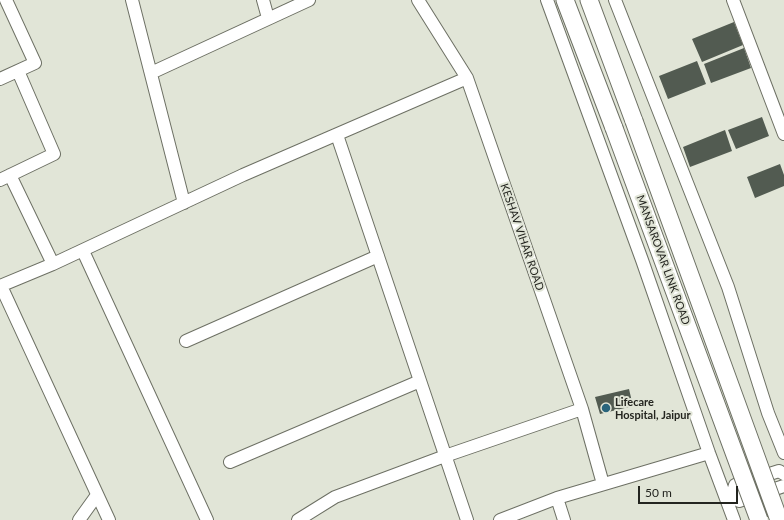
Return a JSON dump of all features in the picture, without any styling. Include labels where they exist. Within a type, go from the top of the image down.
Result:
[{"type":"street","points":[[0,79],[35,62],[6,0]]},
{"type":"street","points":[[132,0],[184,203]]},
{"type":"street","points":[[263,0],[268,18]]},
{"type":"street","points":[[151,73],[309,0]]},
{"type":"street","name":"KESHAV VIHAR ROAD","points":[[418,0],[467,78],[582,409],[603,484]]},
{"type":"street","points":[[547,0],[642,260],[709,453],[729,496],[734,520]]},
{"type":"street","name":"MANSAROVAR LINK ROAD","points":[[589,0],[780,520]]},
{"type":"street","points":[[615,0],[728,287],[768,413],[784,453]]},
{"type":"street","points":[[733,0],[784,134]]},
{"type":"street","points":[[553,15],[567,5]]},
{"type":"street","name":"MANSAROVAR LINK ROAD","points":[[567,5],[759,520]]},
{"type":"street","points":[[18,71],[54,154],[5,177],[53,264]]},
{"type":"street","points":[[109,520],[1,286],[83,251],[243,175],[467,78]]},
{"type":"street","points":[[337,135],[467,520]]},
{"type":"street","points":[[83,251],[208,520]]},
{"type":"street","points":[[186,341],[378,256]]},
{"type":"street","points":[[230,462],[420,381]]},
{"type":"street","points":[[298,520],[335,497],[445,456],[582,409]]},
{"type":"street","points":[[500,520],[558,498],[709,453]]},
{"type":"street","points":[[729,496],[735,485],[779,471],[784,474]]},
{"type":"street","points":[[729,496],[739,501],[784,486]]},
{"type":"street","points":[[79,520],[97,495]]},
{"type":"street","points":[[558,498],[564,520]]},
{"type":"building","points":[[734,22],[743,45],[702,62],[692,39]]},
{"type":"building","points":[[744,48],[751,68],[711,83],[704,64]]},
{"type":"building","points":[[697,61],[706,84],[668,99],[659,76]]},
{"type":"building","points":[[762,117],[769,136],[736,149],[728,130]]},
{"type":"building","points":[[725,130],[732,151],[690,167],[683,147]]},
{"type":"building","points":[[780,164],[784,175],[784,186],[755,198],[747,177]]},
{"type":"building","points":[[629,389],[633,406],[600,414],[595,397]]},
{"type":"place","name":"Lifecare Hospital, Jaipur","points":[[606,408]]}]
